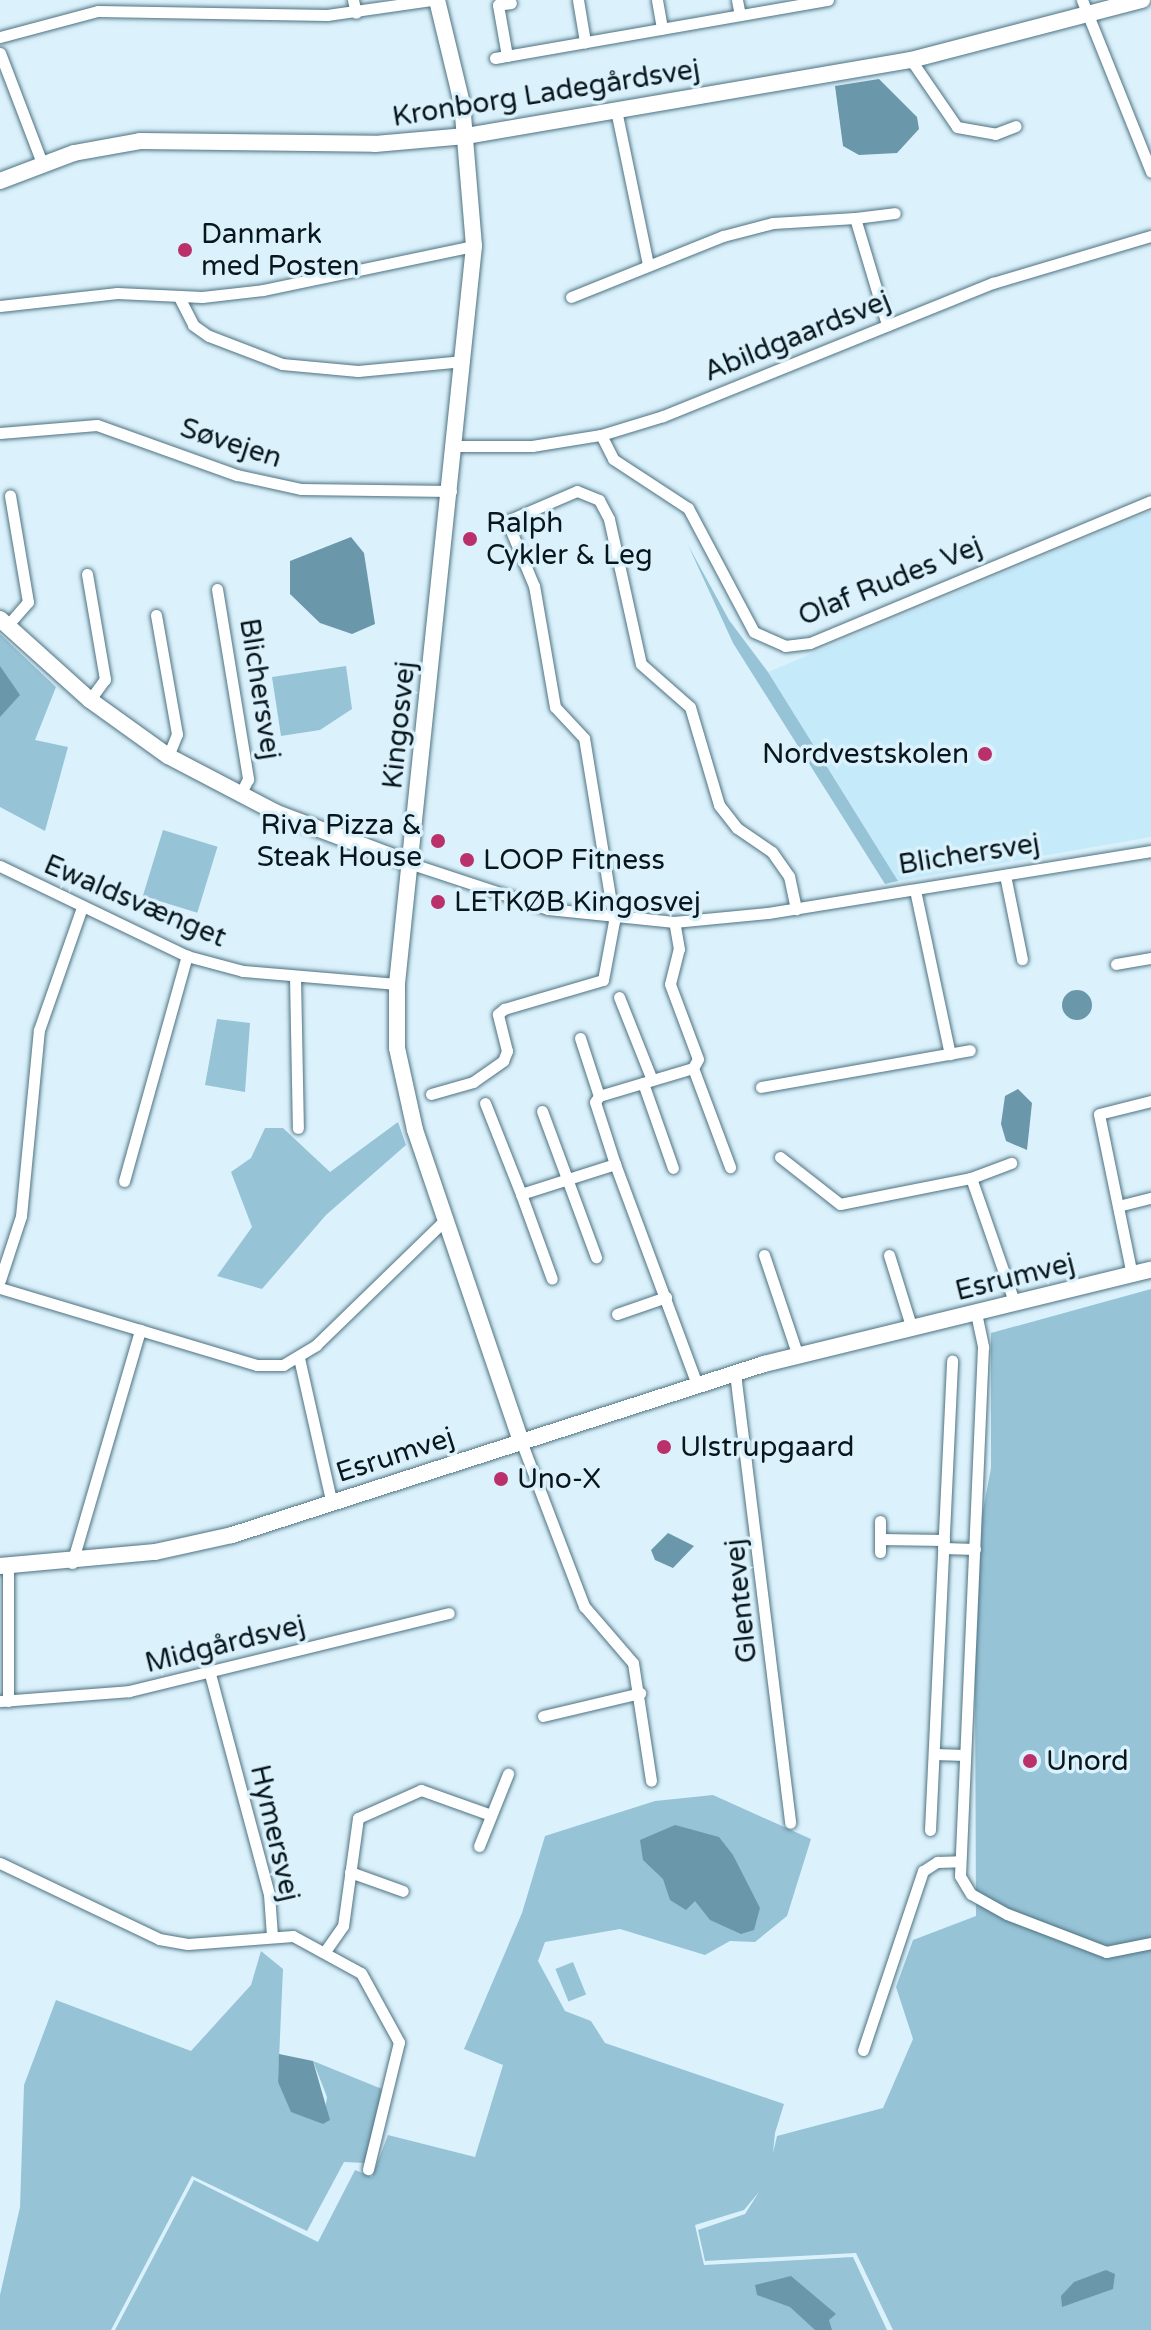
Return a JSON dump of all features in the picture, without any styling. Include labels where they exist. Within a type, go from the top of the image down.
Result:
[{"type":"street","points":[[353,0],[356,13]]},
{"type":"street","points":[[0,37],[98,11],[356,13],[435,0]]},
{"type":"street","name":"Kingosvej","points":[[435,0],[466,136],[474,246],[451,491],[397,984],[403,1086],[444,1221],[521,1441]]},
{"type":"street","points":[[578,0],[585,42]]},
{"type":"street","points":[[657,0],[662,29]]},
{"type":"street","points":[[737,0],[740,15]]},
{"type":"street","points":[[1082,0],[1151,172]]},
{"type":"street","name":"Kronborg Ladegårdsvej","points":[[0,181],[42,163],[140,141],[381,144],[466,136],[911,60],[1142,0]]},
{"type":"street","points":[[511,3],[498,5],[501,57],[822,1]]},
{"type":"street","points":[[0,53],[42,163]]},
{"type":"street","points":[[911,60],[957,127],[995,134],[1016,126]]},
{"type":"street","points":[[616,110],[648,264]]},
{"type":"street","points":[[571,297],[648,264],[773,223],[895,213]]},
{"type":"street","points":[[855,218],[887,325]]},
{"type":"street","name":"Abildgaardsvej","points":[[455,446],[532,446],[601,435],[993,283],[1151,236]]},
{"type":"street","points":[[0,306],[117,293],[179,297],[263,290],[474,246]]},
{"type":"street","points":[[179,297],[193,325],[209,336],[282,364],[358,371],[464,361]]},
{"type":"street","name":"Søvejen","points":[[0,433],[97,425],[237,475],[301,489],[451,491]]},
{"type":"street","name":"Olaf Rudes Vej","points":[[601,435],[613,459],[688,508],[754,632],[785,646],[810,643],[1151,501]]},
{"type":"street","points":[[431,1094],[473,1082],[503,1061],[507,1051],[498,1014],[504,1009],[603,980],[614,921],[584,738],[555,707],[534,586],[507,521],[577,491],[599,500],[609,519],[641,664],[690,707],[719,805],[737,828],[772,852],[789,876],[796,909]]},
{"type":"street","name":"Blichersvej","points":[[10,496],[28,602],[3,622],[90,700],[168,756],[240,795],[409,863],[515,901],[614,921],[674,922],[796,909],[1151,851]]},
{"type":"street","points":[[87,574],[105,679],[90,700]]},
{"type":"street","name":"Blichersvej","points":[[217,589],[248,779],[240,795]]},
{"type":"street","points":[[156,615],[177,734],[168,756]]},
{"type":"street","name":"Ewaldsvænget","points":[[0,866],[81,910],[187,956],[295,977],[397,984]]},
{"type":"street","points":[[1005,875],[1022,959]]},
{"type":"street","points":[[915,890],[950,1054]]},
{"type":"street","points":[[0,1280],[21,1216],[37,1042],[81,910]]},
{"type":"street","points":[[674,922],[679,949],[670,984],[698,1059],[693,1068],[599,1096],[595,1102],[697,1384]]},
{"type":"street","points":[[124,1181],[187,956]]},
{"type":"street","points":[[1116,964],[1151,958]]},
{"type":"street","points":[[295,977],[298,1128]]},
{"type":"street","points":[[619,997],[673,1168]]},
{"type":"street","points":[[580,1038],[599,1096]]},
{"type":"street","points":[[761,1087],[970,1050]]},
{"type":"street","points":[[693,1068],[730,1167]]},
{"type":"street","points":[[1132,1275],[1099,1114],[1151,1101]]},
{"type":"street","points":[[485,1103],[552,1279]]},
{"type":"street","points":[[542,1111],[596,1257]]},
{"type":"street","points":[[780,1157],[840,1204],[971,1178],[1011,1163]]},
{"type":"street","points":[[521,1194],[615,1164]]},
{"type":"street","points":[[971,1178],[1015,1304]]},
{"type":"street","points":[[1118,1206],[1151,1198]]},
{"type":"street","points":[[0,1288],[257,1365],[299,1358],[444,1221]]},
{"type":"street","points":[[764,1255],[798,1356]]},
{"type":"street","points":[[889,1255],[912,1329]]},
{"type":"street","name":"Esrumvej","points":[[4,1566],[72,1563],[190,1545],[332,1504],[735,1373],[1151,1270]]},
{"type":"street","points":[[617,1314],[666,1297]]},
{"type":"street","points":[[976,1313],[983,1347],[960,1861],[964,1885],[1007,1914],[1106,1952],[1151,1943]]},
{"type":"street","points":[[72,1563],[140,1330]]},
{"type":"street","points":[[299,1358],[332,1504]]},
{"type":"street","points":[[930,1830],[952,1361]]},
{"type":"street","name":"Glentevej","points":[[735,1373],[790,1823]]},
{"type":"street","points":[[521,1441],[584,1606],[624,1650],[640,1693],[651,1781]]},
{"type":"street","points":[[880,1521],[880,1552]]},
{"type":"street","points":[[880,1539],[975,1549]]},
{"type":"street","name":"Midgårdsvej","points":[[4,1566],[4,1701],[129,1691],[210,1674],[449,1613]]},
{"type":"street","name":"Hymersvej","points":[[210,1674],[269,1894],[272,1936],[293,1936],[326,1950],[361,1973],[399,2042],[368,2169]]},
{"type":"street","points":[[543,1716],[640,1693]]},
{"type":"street","points":[[934,1754],[965,1755]]},
{"type":"street","points":[[479,1846],[508,1774]]},
{"type":"street","points":[[326,1950],[343,1926],[358,1818],[421,1790],[491,1815]]},
{"type":"street","points":[[863,2050],[923,1871],[937,1862],[960,1861]]},
{"type":"street","points":[[0,1863],[173,1943],[272,1936]]},
{"type":"street","points":[[350,1872],[403,1891]]},
{"type":"shaded area","points":[[879,79],[917,117],[919,129],[897,153],[859,155],[843,146],[835,86]]},
{"type":"shaded area","name":"Nordvestskolen","points":[[1151,511],[1151,837],[898,881],[768,672]]},
{"type":"shaded area","points":[[351,537],[364,553],[375,624],[352,634],[320,623],[290,594],[290,561]]},
{"type":"shaded area","points":[[688,545],[729,620],[768,672],[898,881],[885,884],[733,643]]},
{"type":"shaded area","points":[[0,634],[56,687],[35,740],[68,747],[45,831],[0,807]]},
{"type":"shaded area","points":[[0,666],[20,695],[0,717]]},
{"type":"shaded area","points":[[346,666],[352,709],[320,730],[281,736],[272,677]]},
{"type":"shaded area","points":[[163,830],[218,847],[197,913],[143,896]]},
{"type":"shaded area","points":[[1077,990],[1083,991],[1091,999],[1091,1011],[1083,1019],[1077,1020],[1071,1019],[1063,1011],[1062,1005],[1063,999],[1071,991]]},
{"type":"shaded area","points":[[217,1019],[250,1023],[245,1092],[205,1085]]},
{"type":"shaded area","points":[[1018,1089],[1032,1103],[1027,1150],[1006,1141],[1001,1124],[1005,1096]]},
{"type":"shaded area","points":[[398,1122],[406,1145],[326,1215],[262,1289],[217,1276],[252,1227],[231,1172],[251,1158],[265,1128],[283,1128],[330,1172]]},
{"type":"shaded area","points":[[1151,1289],[1151,2330],[893,2330],[856,2253],[705,2261],[698,2230],[745,2214],[759,2192],[744,2210],[695,2225],[704,2265],[853,2257],[887,2330],[115,2330],[194,2180],[318,2242],[355,2170],[372,2177],[388,2135],[475,2157],[503,2065],[464,2049],[522,1913],[545,1836],[655,1801],[713,1795],[811,1839],[787,1916],[755,1942],[730,1941],[705,1955],[620,1929],[545,1942],[538,1961],[565,2011],[591,2021],[605,2043],[784,2104],[775,2133],[773,2153],[777,2136],[883,2108],[913,2039],[896,1987],[913,1940],[976,1916],[975,1672],[982,1516],[991,1468],[991,1333]]},
{"type":"shaded area","points":[[668,1533],[694,1546],[673,1568],[655,1560],[651,1550]]},
{"type":"shaded area","points":[[675,1825],[719,1837],[733,1855],[760,1908],[754,1930],[741,1934],[710,1920],[695,1901],[686,1910],[670,1900],[663,1879],[643,1860],[640,1840]]},
{"type":"shaded area","points":[[261,1951],[283,1969],[278,2082],[307,2115],[323,2124],[327,2097],[313,2061],[382,2089],[365,2163],[344,2162],[307,2231],[192,2176],[111,2330],[0,2330],[0,2295],[20,2207],[24,2085],[56,2000],[191,2051],[251,1985]]},
{"type":"shaded area","points":[[573,1962],[586,1994],[568,2002],[555,1969]]},
{"type":"shaded area","points":[[279,2054],[313,2061],[330,2120],[323,2124],[291,2112],[278,2082]]},
{"type":"shaded area","points":[[1106,2270],[1115,2274],[1113,2289],[1062,2307],[1061,2296],[1074,2282]]},
{"type":"shaded area","points":[[791,2276],[836,2314],[829,2320],[832,2330],[815,2330],[790,2307],[757,2295],[755,2285]]},
{"type":"place","name":"Danmark med Posten","points":[[185,250]]},
{"type":"place","name":"Ralph Cykler & Leg","points":[[470,539]]},
{"type":"place","name":"Nordvestskolen","points":[[985,754]]},
{"type":"place","name":"Riva Pizza & Steak House","points":[[438,841]]},
{"type":"place","name":"LOOP Fitness","points":[[467,860]]},
{"type":"place","name":"LETKØB Kingosvej","points":[[438,902]]},
{"type":"place","name":"Ulstrupgaard","points":[[664,1447]]},
{"type":"place","name":"Uno-X","points":[[501,1479]]},
{"type":"place","name":"Unord","points":[[1030,1761]]}]
